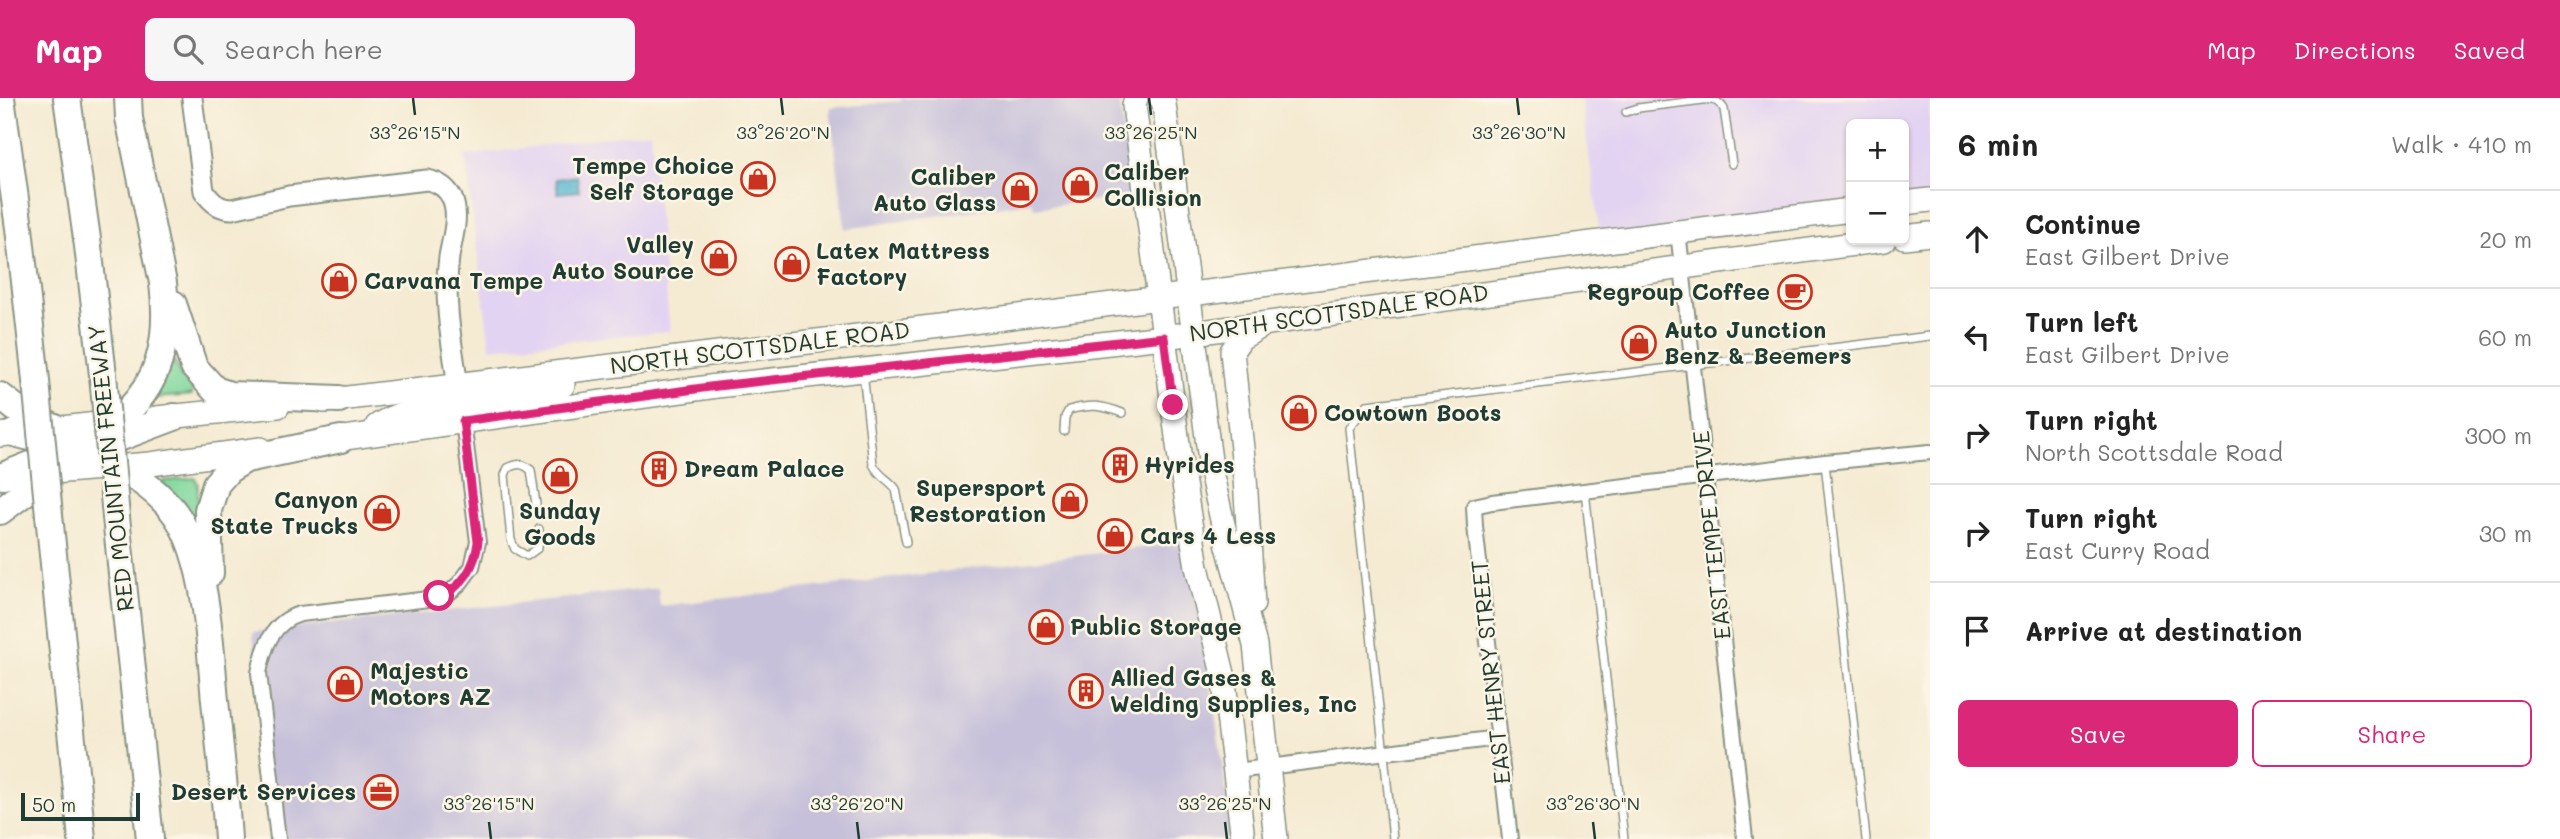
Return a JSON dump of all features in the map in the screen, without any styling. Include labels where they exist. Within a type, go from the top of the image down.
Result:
[{"type":"highway","points":[[1,98],[35,371],[82,839]]},
{"type":"highway","name":"RED MOUNTAIN FREEWAY","points":[[67,98],[89,246],[150,839]]},
{"type":"highway","points":[[0,511],[86,447],[138,403],[159,360],[166,332],[167,310],[129,118],[128,98]]},
{"type":"highway","points":[[163,284],[178,317],[194,367],[215,390],[230,395],[338,399]]},
{"type":"highway","points":[[0,396],[22,413],[57,429],[145,485],[170,507],[181,524],[192,546],[206,613],[228,839]]},
{"type":"highway","points":[[1,477],[174,417]]},
{"type":"highway","points":[[7,434],[86,447],[150,464]]},
{"type":"highway","points":[[206,613],[211,566],[208,510],[216,484],[228,470],[246,460],[350,438]]},
{"type":"main road","points":[[1136,98],[1134,105],[1164,337],[1197,567],[1223,674],[1243,839]]},
{"type":"main road","points":[[1161,98],[1164,104],[1212,476],[1255,645]]},
{"type":"main road","points":[[1909,202],[1930,200]]},
{"type":"main road","name":"NORTH SCOTTSDALE ROAD","points":[[7,434],[458,386],[1846,211]]},
{"type":"main road","points":[[1909,236],[1930,234]]},
{"type":"main road","name":"NORTH SCOTTSDALE ROAD","points":[[1,477],[150,464],[717,386],[1164,337],[1846,245]]},
{"type":"main road","points":[[1268,323],[1241,338],[1232,351],[1250,546],[1255,645],[1276,839]]},
{"type":"main road","points":[[463,421],[463,411],[473,402],[527,394],[580,380],[613,366]]},
{"type":"main road","points":[[350,438],[388,419],[453,402],[459,393],[458,386]]},
{"type":"street","points":[[192,98],[204,191],[212,201],[223,208],[232,209],[289,196],[427,180],[440,184],[447,191],[452,199],[456,217],[447,276],[458,386]]},
{"type":"street","name":"EAST TEMPE DRIVE","points":[[1678,231],[1745,839]]},
{"type":"street","points":[[278,839],[259,673],[263,652],[272,634],[287,618],[300,614],[429,599],[450,592],[460,583],[472,566],[478,542],[463,421]]},
{"type":"street","points":[[1586,491],[1930,452]]},
{"type":"street","name":"EAST HENRY STREET","points":[[1510,839],[1475,506],[1586,491]]},
{"type":"street","points":[[1236,771],[1498,738]]},
{"type":"lane","points":[[1626,112],[1638,108],[1711,99],[1719,102],[1724,109],[1731,164]]},
{"type":"lane","points":[[1393,839],[1349,428],[1367,405],[1930,336]]},
{"type":"lane","points":[[863,371],[873,464],[878,475],[896,489],[906,542]]},
{"type":"lane","points":[[1064,432],[1065,417],[1069,410],[1086,405],[1102,405],[1122,413]]},
{"type":"lane","points":[[1825,462],[1866,839]]},
{"type":"lane","points":[[536,504],[531,470],[524,464],[508,468],[505,475],[511,540],[515,549],[527,556],[538,548],[539,529]]},
{"type":"lane","points":[[1586,491],[1624,839]]},
{"type":"shaded area","points":[[901,98],[1119,98],[1132,196],[1034,208],[1032,202],[845,229],[830,108],[901,101]]},
{"type":"shaded area","points":[[1581,98],[1930,98],[1930,200],[1909,202],[1909,119],[1846,119],[1846,211],[1601,241]]},
{"type":"shaded area","points":[[650,131],[670,331],[490,348],[465,156]]},
{"type":"shaded area","points":[[1190,542],[1233,839],[272,839],[253,632],[658,588],[660,606]]},
{"type":"green space","points":[[174,360],[181,377],[192,388],[192,395],[154,398]]},
{"type":"green space","points":[[195,478],[198,484],[197,524],[185,505],[161,484],[164,481]]},
{"type":"water","points":[[577,176],[579,191],[558,193],[556,179]]},
{"type":"place","name":"Tempe Choice Self Storage","points":[[758,179]]},
{"type":"place","name":"Caliber Collision","points":[[1080,185]]},
{"type":"place","name":"Caliber Auto Glass","points":[[1020,190]]},
{"type":"place","name":"Valley Auto Source","points":[[719,258]]},
{"type":"place","name":"Latex Mattress Factory","points":[[792,264]]},
{"type":"place","name":"Carvana Tempe","points":[[339,281]]},
{"type":"place","name":"Regroup Coffee","points":[[1795,292]]},
{"type":"place","name":"Auto Junction Benz & Beemers","points":[[1639,343]]},
{"type":"place","name":"Cowtown Boots","points":[[1299,413]]},
{"type":"place","name":"Hyrides","points":[[1120,465]]},
{"type":"place","name":"Dream Palace","points":[[659,469]]},
{"type":"place","name":"Sunday Goods","points":[[560,476]]},
{"type":"place","name":"Supersport Restoration","points":[[1070,501]]},
{"type":"place","name":"Canyon State Trucks","points":[[382,513]]},
{"type":"place","name":"Cars 4 Less","points":[[1115,536]]},
{"type":"place","name":"Public Storage","points":[[1046,627]]},
{"type":"place","name":"Majestic Motors AZ","points":[[345,684]]},
{"type":"place","name":"Allied Gases & Welding Supplies, Inc","points":[[1086,691]]},
{"type":"place","name":"Desert Services","points":[[381,792]]},
{"type":"route","points":[[439,596],[450,592],[460,583],[477,554],[478,542],[463,421],[717,386],[1164,337],[1173,405]]}]
